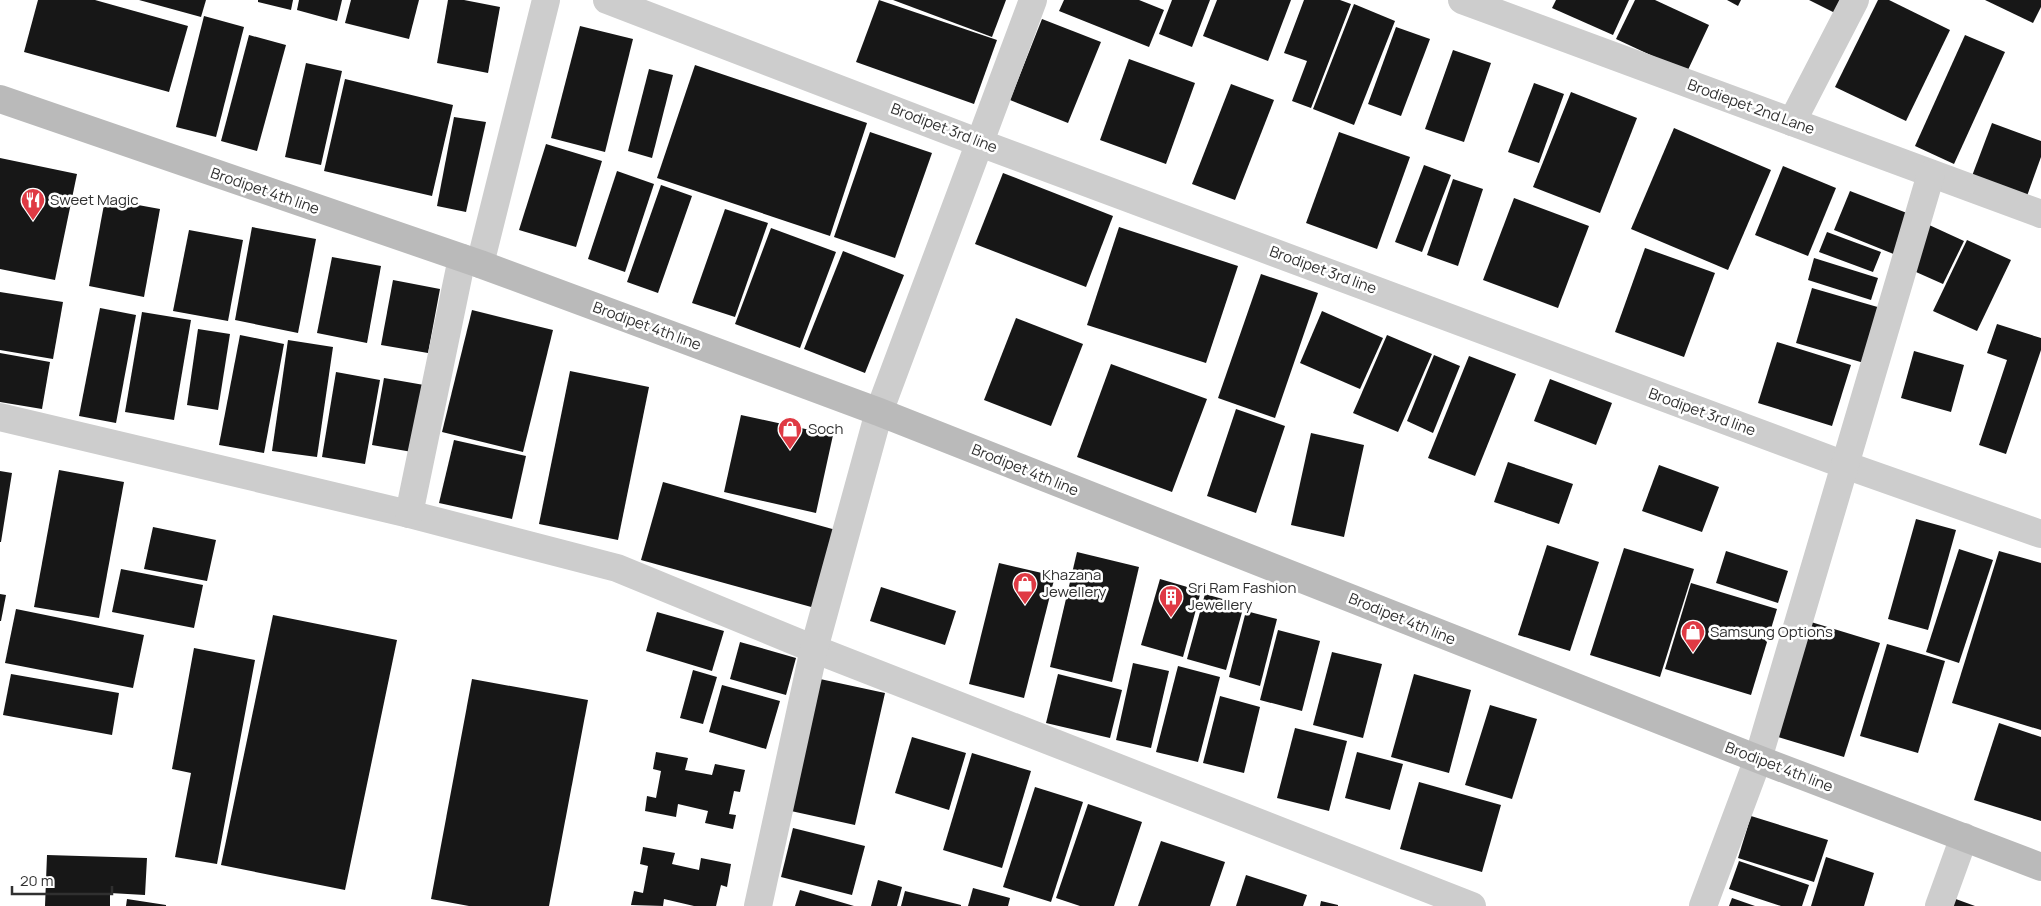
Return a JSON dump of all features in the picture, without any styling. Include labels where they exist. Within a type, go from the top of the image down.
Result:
[{"type":"street","points":[[409,514],[471,261],[546,0]]},
{"type":"street","name":"Brodipet 3rd line","points":[[607,0],[980,143],[1845,465],[2041,534]]},
{"type":"street","points":[[758,906],[814,649],[879,412],[1033,0]]},
{"type":"street","name":"Brodiepet 2nd Lane","points":[[1462,0],[2041,214]]},
{"type":"street","points":[[1792,122],[1855,0]]},
{"type":"street","name":"Brodipet 4th line","points":[[0,99],[471,261],[879,412],[1758,759],[2041,867]]},
{"type":"street","points":[[1702,906],[1758,759],[1931,174]]},
{"type":"street","points":[[0,418],[409,514],[617,568],[814,649],[1472,906]]},
{"type":"street","points":[[1939,906],[1964,837]]},
{"type":"building","points":[[38,0],[95,0],[188,26],[169,92],[24,52]]},
{"type":"building","points":[[139,0],[206,0],[201,17]]},
{"type":"building","points":[[258,0],[293,0],[291,10],[258,2]]},
{"type":"building","points":[[299,0],[342,0],[337,21],[297,10]]},
{"type":"building","points":[[351,0],[419,0],[409,39],[345,23]]},
{"type":"building","points":[[448,0],[464,0],[500,7],[488,73],[437,63]]},
{"type":"building","points":[[879,0],[997,40],[974,104],[856,62]]},
{"type":"building","points":[[893,0],[1006,0],[992,37]]},
{"type":"building","points":[[1064,0],[1139,0],[1164,10],[1149,47],[1059,11]]},
{"type":"building","points":[[1172,0],[1210,0],[1192,47],[1159,34]]},
{"type":"building","points":[[1217,0],[1291,0],[1268,61],[1203,36]]},
{"type":"building","points":[[1304,0],[1340,0],[1351,4],[1311,108],[1292,101],[1307,61],[1284,53]]},
{"type":"building","points":[[1556,0],[1629,0],[1613,35],[1552,8]]},
{"type":"building","points":[[1635,0],[1655,0],[1709,25],[1687,72],[1616,39]]},
{"type":"building","points":[[1727,0],[1741,0],[1738,6]]},
{"type":"building","points":[[1809,0],[1842,0],[1835,13]]},
{"type":"building","points":[[1878,0],[1889,0],[1950,30],[1906,121],[1835,87]]},
{"type":"building","points":[[1985,0],[2041,0],[2041,7],[2033,23]]},
{"type":"building","points":[[1354,4],[1395,21],[1354,125],[1313,109]]},
{"type":"building","points":[[204,16],[244,27],[216,137],[176,127]]},
{"type":"building","points":[[1042,19],[1101,42],[1068,123],[1010,100]]},
{"type":"building","points":[[580,26],[633,39],[605,152],[551,138]]},
{"type":"building","points":[[1396,27],[1430,39],[1401,116],[1368,104]]},
{"type":"building","points":[[249,35],[286,45],[257,151],[221,141]]},
{"type":"building","points":[[1965,35],[2005,52],[1954,164],[1915,146]]},
{"type":"building","points":[[1453,50],[1491,63],[1464,142],[1425,129]]},
{"type":"building","points":[[1129,59],[1195,83],[1166,164],[1100,140]]},
{"type":"building","points":[[306,63],[342,71],[321,165],[285,157]]},
{"type":"building","points":[[695,65],[867,123],[830,236],[657,178]]},
{"type":"building","points":[[649,69],[673,75],[652,158],[628,151]]},
{"type":"building","points":[[345,79],[453,105],[432,196],[324,171]]},
{"type":"building","points":[[1534,83],[1564,94],[1539,163],[1508,152]]},
{"type":"building","points":[[1231,84],[1274,100],[1235,200],[1192,184]]},
{"type":"building","points":[[1571,92],[1637,118],[1600,213],[1533,187]]},
{"type":"building","points":[[454,117],[486,122],[466,212],[437,206]]},
{"type":"building","points":[[1992,123],[2041,141],[2041,157],[2027,196],[1972,176]]},
{"type":"building","points":[[1674,128],[1771,170],[1728,270],[1631,229]]},
{"type":"building","points":[[870,132],[932,153],[895,258],[834,237]]},
{"type":"building","points":[[1339,132],[1410,157],[1377,249],[1306,223]]},
{"type":"building","points":[[546,144],[602,161],[576,247],[519,230]]},
{"type":"building","name":"Sweet Magic","points":[[0,158],[77,174],[55,280],[0,269]]},
{"type":"building","points":[[1424,165],[1451,175],[1422,252],[1395,242]]},
{"type":"building","points":[[1783,166],[1836,188],[1808,256],[1755,235]]},
{"type":"building","points":[[617,171],[654,184],[625,272],[588,259]]},
{"type":"building","points":[[1003,173],[1113,216],[1086,287],[975,244]]},
{"type":"building","points":[[1453,179],[1483,189],[1458,266],[1427,255]]},
{"type":"building","points":[[661,185],[692,196],[658,293],[627,282]]},
{"type":"building","points":[[1850,191],[1912,215],[1896,255],[1834,230]]},
{"type":"building","points":[[1514,198],[1589,226],[1558,308],[1483,280]]},
{"type":"building","points":[[105,199],[160,209],[144,297],[89,286]]},
{"type":"building","points":[[725,209],[768,223],[735,317],[692,303]]},
{"type":"building","points":[[1927,224],[1964,241],[1943,284],[1907,268]]},
{"type":"building","points":[[252,227],[316,239],[298,333],[235,320]]},
{"type":"building","points":[[1119,227],[1238,266],[1206,363],[1087,325]]},
{"type":"building","points":[[771,228],[836,252],[800,348],[735,324]]},
{"type":"building","points":[[189,230],[243,240],[228,321],[173,311]]},
{"type":"building","points":[[1827,232],[1881,252],[1873,272],[1819,252]]},
{"type":"building","points":[[1967,240],[2011,260],[1977,331],[1933,311]]},
{"type":"building","points":[[1645,248],[1715,273],[1684,357],[1615,332]]},
{"type":"building","points":[[843,251],[904,275],[865,373],[804,349]]},
{"type":"building","points":[[332,257],[381,266],[367,343],[317,333]]},
{"type":"building","points":[[1814,258],[1878,278],[1871,300],[1808,280]]},
{"type":"building","points":[[1261,274],[1318,293],[1275,418],[1218,398]]},
{"type":"building","points":[[393,280],[440,289],[428,353],[381,345]]},
{"type":"building","points":[[1812,288],[1881,308],[1864,363],[1796,343]]},
{"type":"building","points":[[0,292],[63,302],[53,359],[0,350]]},
{"type":"building","points":[[100,308],[136,315],[116,423],[79,416]]},
{"type":"building","points":[[472,310],[553,330],[523,452],[442,432]]},
{"type":"building","points":[[1322,311],[1383,338],[1360,389],[1300,363]]},
{"type":"building","points":[[142,312],[191,320],[174,420],[125,412]]},
{"type":"building","points":[[1016,318],[1083,344],[1051,426],[984,400]]},
{"type":"building","points":[[1997,324],[2041,338],[2041,350],[2006,454],[1979,445],[2007,360],[1987,353]]},
{"type":"building","points":[[198,329],[230,334],[218,410],[187,405]]},
{"type":"building","points":[[240,335],[284,344],[264,453],[219,445]]},
{"type":"building","points":[[1387,335],[1432,354],[1398,432],[1353,413]]},
{"type":"building","points":[[288,340],[333,347],[317,457],[272,451]]},
{"type":"building","points":[[1777,342],[1851,365],[1832,426],[1758,403]]},
{"type":"building","points":[[1914,351],[1964,365],[1951,412],[1901,398]]},
{"type":"building","points":[[0,353],[50,362],[42,409],[0,402]]},
{"type":"building","points":[[1434,355],[1460,366],[1433,433],[1407,421]]},
{"type":"building","points":[[1469,356],[1516,374],[1475,476],[1428,458]]},
{"type":"building","points":[[1111,364],[1207,399],[1172,492],[1077,457]]},
{"type":"building","points":[[570,371],[649,387],[618,540],[539,524]]},
{"type":"building","points":[[336,372],[380,380],[365,464],[322,457]]},
{"type":"building","points":[[384,378],[424,385],[412,452],[372,445]]},
{"type":"building","points":[[1550,379],[1612,403],[1596,445],[1534,421]]},
{"type":"building","points":[[1236,409],[1285,426],[1256,513],[1207,496]]},
{"type":"building","points":[[741,415],[833,435],[816,513],[724,492]]},
{"type":"building","points":[[1311,433],[1364,445],[1344,537],[1291,525]]},
{"type":"building","points":[[454,440],[526,456],[512,519],[439,503]]},
{"type":"building","points":[[1508,462],[1573,484],[1559,524],[1494,502]]},
{"type":"building","points":[[1659,465],[1719,487],[1702,532],[1642,511]]},
{"type":"building","points":[[59,470],[124,482],[99,618],[34,607]]},
{"type":"building","points":[[0,471],[12,473],[1,542],[0,542]]},
{"type":"building","points":[[663,482],[836,530],[815,608],[641,560]]},
{"type":"building","points":[[1916,519],[1956,530],[1928,630],[1888,619]]},
{"type":"building","points":[[153,527],[216,540],[207,581],[144,569]]},
{"type":"building","points":[[1547,545],[1599,562],[1570,651],[1518,635]]},
{"type":"building","points":[[1624,548],[1694,569],[1660,677],[1590,655]]},
{"type":"building","points":[[1959,549],[1993,560],[1959,663],[1926,652]]},
{"type":"building","points":[[1726,551],[1788,571],[1778,603],[1716,583]]},
{"type":"building","points":[[1999,551],[2041,563],[2041,730],[1952,703]]},
{"type":"building","points":[[1077,552],[1139,567],[1112,682],[1050,667]]},
{"type":"building","points":[[999,563],[1055,576],[1024,698],[969,684]]},
{"type":"building","points":[[121,569],[203,585],[194,628],[112,612]]},
{"type":"building","name":"Sri Ram Fashion Jewellery","points":[[1160,579],[1201,591],[1183,657],[1141,645]]},
{"type":"building","points":[[1691,583],[1777,609],[1751,695],[1665,669]]},
{"type":"building","points":[[881,587],[956,611],[945,645],[870,621]]},
{"type":"building","points":[[0,594],[6,595],[1,621],[0,621]]},
{"type":"building","points":[[1205,594],[1244,605],[1226,670],[1187,659]]},
{"type":"building","points":[[16,609],[144,635],[133,688],[5,663]]},
{"type":"building","points":[[1246,611],[1277,619],[1260,686],[1229,677]]},
{"type":"building","points":[[657,612],[724,631],[712,671],[646,651]]},
{"type":"building","points":[[273,615],[397,640],[345,890],[221,865]]},
{"type":"building","points":[[1811,622],[1880,643],[1844,757],[1775,736]]},
{"type":"building","points":[[1278,630],[1320,641],[1302,711],[1260,700]]},
{"type":"building","points":[[740,642],[796,658],[786,695],[730,679]]},
{"type":"building","points":[[1887,644],[1945,661],[1918,753],[1860,736]]},
{"type":"building","points":[[194,648],[255,660],[217,864],[175,857],[191,773],[172,769]]},
{"type":"building","points":[[1332,652],[1382,664],[1363,738],[1313,725]]},
{"type":"building","points":[[1133,663],[1169,671],[1151,748],[1116,740]]},
{"type":"building","points":[[1178,666],[1220,677],[1198,762],[1156,752]]},
{"type":"building","points":[[693,670],[717,677],[703,724],[680,718]]},
{"type":"building","points":[[11,674],[119,693],[112,735],[3,715]]},
{"type":"building","points":[[1058,674],[1122,690],[1110,738],[1046,723]]},
{"type":"building","points":[[1414,674],[1471,690],[1449,773],[1391,757]]},
{"type":"building","points":[[472,679],[588,700],[549,906],[469,906],[431,899]]},
{"type":"building","points":[[820,679],[885,693],[855,825],[791,811]]},
{"type":"building","points":[[722,685],[780,701],[766,749],[709,732]]},
{"type":"building","points":[[1220,696],[1260,707],[1244,773],[1203,763]]},
{"type":"building","points":[[1490,705],[1537,719],[1512,799],[1465,785]]},
{"type":"building","points":[[1999,723],[2041,737],[2041,821],[1974,800]]},
{"type":"building","points":[[1295,728],[1347,741],[1329,811],[1277,798]]},
{"type":"building","points":[[912,737],[966,753],[949,810],[895,793]]},
{"type":"building","points":[[656,752],[688,758],[685,770],[712,775],[715,764],[745,770],[740,792],[734,791],[729,814],[736,815],[733,829],[705,823],[708,811],[678,804],[676,817],[645,811],[647,796],[656,798],[661,771],[653,769]]},
{"type":"building","points":[[1357,752],[1403,764],[1390,810],[1345,798]]},
{"type":"building","points":[[972,753],[1031,771],[1002,868],[943,850]]},
{"type":"building","points":[[1419,782],[1501,805],[1482,872],[1400,849]]},
{"type":"building","points":[[1035,787],[1083,802],[1051,902],[1003,887]]},
{"type":"building","points":[[1088,804],[1142,822],[1114,906],[1080,906],[1056,898]]},
{"type":"building","points":[[1751,816],[1828,840],[1814,882],[1738,858]]},
{"type":"building","points":[[793,828],[865,846],[852,895],[781,877]]},
{"type":"building","points":[[1161,841],[1225,862],[1210,906],[1138,906]]},
{"type":"building","points":[[643,847],[675,853],[672,864],[699,870],[701,858],[731,864],[727,887],[721,885],[716,906],[694,906],[664,899],[663,906],[631,905],[634,891],[643,893],[648,866],[640,864]]},
{"type":"building","points":[[47,855],[147,858],[145,895],[110,893],[110,906],[45,906]]},
{"type":"building","points":[[1826,857],[1874,873],[1864,906],[1811,906]]},
{"type":"building","points":[[1739,861],[1809,885],[1802,906],[1781,906],[1729,889]]},
{"type":"building","points":[[1246,875],[1307,895],[1303,906],[1236,906]]},
{"type":"building","points":[[878,880],[902,887],[897,906],[871,906]]},
{"type":"building","points":[[973,888],[1010,898],[1008,906],[968,906]]},
{"type":"building","points":[[800,890],[854,906],[795,906]]},
{"type":"building","points":[[905,891],[961,905],[961,906],[901,906]]},
{"type":"building","points":[[1732,898],[1755,906],[1729,906]]},
{"type":"building","points":[[1953,898],[1975,906],[1950,906]]},
{"type":"building","points":[[127,899],[166,905],[166,906],[126,906]]},
{"type":"building","points":[[1321,901],[1338,905],[1338,906],[1320,906]]},
{"type":"place","name":"Sweet Magic","points":[[33,221]]},
{"type":"place","name":"Soch","points":[[790,450]]},
{"type":"place","name":"Khazana Jewellery","points":[[1025,605]]},
{"type":"place","name":"Sri Ram Fashion Jewellery","points":[[1171,618]]},
{"type":"place","name":"Samsung Options","points":[[1693,653]]}]
